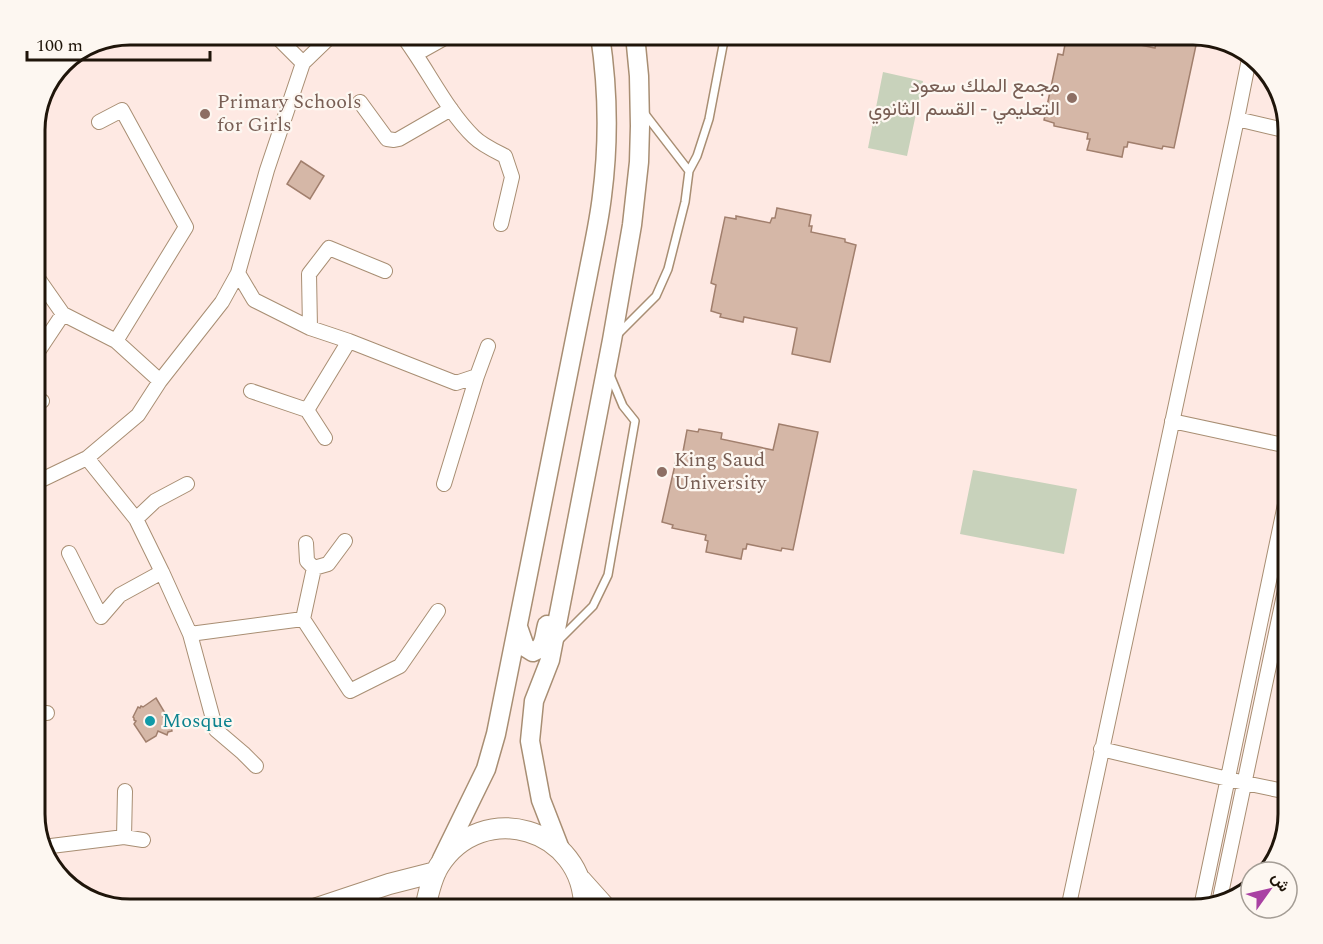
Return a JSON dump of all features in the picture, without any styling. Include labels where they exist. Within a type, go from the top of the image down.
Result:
[{"type":"main road","points":[[427,899],[429,888],[438,869],[457,845],[482,831],[510,828],[538,834],[560,849],[580,879],[598,899]]},
{"type":"main road","points":[[344,899],[438,869]]},
{"type":"main road","points":[[580,879],[583,899]]},
{"type":"street","points":[[286,45],[303,63]]},
{"type":"street","points":[[45,478],[87,458],[138,415],[160,381],[222,302],[238,273],[267,170],[303,63],[321,45]]},
{"type":"street","points":[[410,45],[451,109],[475,138],[506,156],[512,177],[501,224]]},
{"type":"street","points":[[416,54],[431,45]]},
{"type":"street","points":[[438,869],[477,789],[490,756],[502,706],[602,199],[606,165],[607,117],[602,45]]},
{"type":"street","points":[[560,849],[541,800],[530,741],[534,701],[553,646],[612,340],[636,196],[639,162],[639,76],[636,45]]},
{"type":"street","points":[[1070,899],[1248,65]]},
{"type":"street","points":[[360,102],[387,139],[391,140],[404,137],[451,109]]},
{"type":"street","points":[[99,122],[122,110],[186,227],[116,341]]},
{"type":"street","points":[[1237,119],[1278,129]]},
{"type":"street","points":[[309,328],[309,274],[329,248],[386,272]]},
{"type":"street","points":[[238,273],[254,300],[309,328],[349,341],[456,383],[477,376]]},
{"type":"street","points":[[45,288],[63,314],[116,341],[160,381]]},
{"type":"street","points":[[45,341],[63,314]]},
{"type":"street","points":[[307,410],[349,341]]},
{"type":"street","points":[[444,484],[488,346]]},
{"type":"street","points":[[251,392],[307,410],[326,438]]},
{"type":"street","points":[[1172,421],[1278,444]]},
{"type":"street","points":[[87,458],[136,519],[162,573],[190,634],[216,730],[256,766]]},
{"type":"street","points":[[136,519],[155,501],[187,484]]},
{"type":"street","points":[[1204,898],[1278,538]]},
{"type":"street","points":[[314,568],[328,564],[345,541]]},
{"type":"street","points":[[306,543],[307,561],[314,568]]},
{"type":"street","points":[[69,553],[101,617],[120,595],[162,573]]},
{"type":"street","points":[[314,568],[303,619],[350,691],[400,666],[438,612]]},
{"type":"street","points":[[517,626],[525,647],[533,652],[537,650],[543,643],[548,619],[562,596]]},
{"type":"street","points":[[190,634],[303,619]]},
{"type":"street","points":[[1221,894],[1278,624]]},
{"type":"street","points":[[1101,749],[1278,790]]},
{"type":"street","points":[[124,837],[125,792]]},
{"type":"street","points":[[52,846],[124,837],[143,840]]},
{"type":"lane","points":[[612,340],[656,296],[668,269],[685,202],[689,171],[697,156],[709,119],[723,45]]},
{"type":"lane","points":[[639,108],[689,171]]},
{"type":"lane","points":[[553,646],[593,606],[608,575],[635,421],[623,406],[607,367]]},
{"type":"shaded area","name":"King Saud University","points":[[130,45],[1193,45],[1220,50],[1245,63],[1257,74],[1269,93],[1276,114],[1278,130],[1278,814],[1276,830],[1264,860],[1239,860],[1239,886],[1220,894],[1193,899],[130,899],[114,897],[88,888],[66,870],[56,856],[48,836],[45,819],[45,125],[52,98],[59,83],[83,59],[114,47]]},
{"type":"green space","points":[[883,72],[923,81],[907,156],[868,148]]},
{"type":"green space","points":[[973,470],[1077,489],[1064,554],[960,534]]},
{"type":"building","points":[[1065,45],[1141,45],[1155,48],[1156,45],[1196,45],[1174,148],[1163,146],[1162,149],[1128,142],[1127,147],[1124,147],[1122,157],[1087,150],[1090,139],[1087,139],[1088,133],[1054,126],[1054,123],[1044,120],[1058,54],[1063,55]]},
{"type":"building","points":[[301,161],[324,176],[310,199],[287,184]]},
{"type":"building","points":[[777,208],[811,215],[809,226],[812,226],[811,232],[845,239],[845,242],[856,245],[830,362],[792,354],[797,328],[744,317],[743,322],[720,317],[721,314],[711,311],[716,285],[711,283],[725,217],[736,219],[736,216],[770,223],[772,218],[775,218]]},
{"type":"building","points":[[779,424],[818,432],[793,550],[782,548],[781,551],[747,544],[746,549],[743,549],[741,559],[706,552],[708,541],[705,540],[706,535],[672,528],[673,525],[662,522],[677,456],[682,457],[687,430],[698,432],[699,429],[722,433],[721,439],[773,450]]},
{"type":"building","name":"Mosque","points":[[156,698],[165,713],[164,720],[172,724],[172,731],[167,735],[158,731],[156,736],[146,742],[134,724],[136,721],[133,717],[138,707],[143,707]]},
{"type":"place","name":"مجمع الملك سعود التعليمي - القسم الثانوي","points":[[1072,98]]},
{"type":"place","name":"Primary Schools for Girls","points":[[205,114]]},
{"type":"place","name":"King Saud University","points":[[662,472]]},
{"type":"place","name":"Mosque","points":[[150,721]]}]
